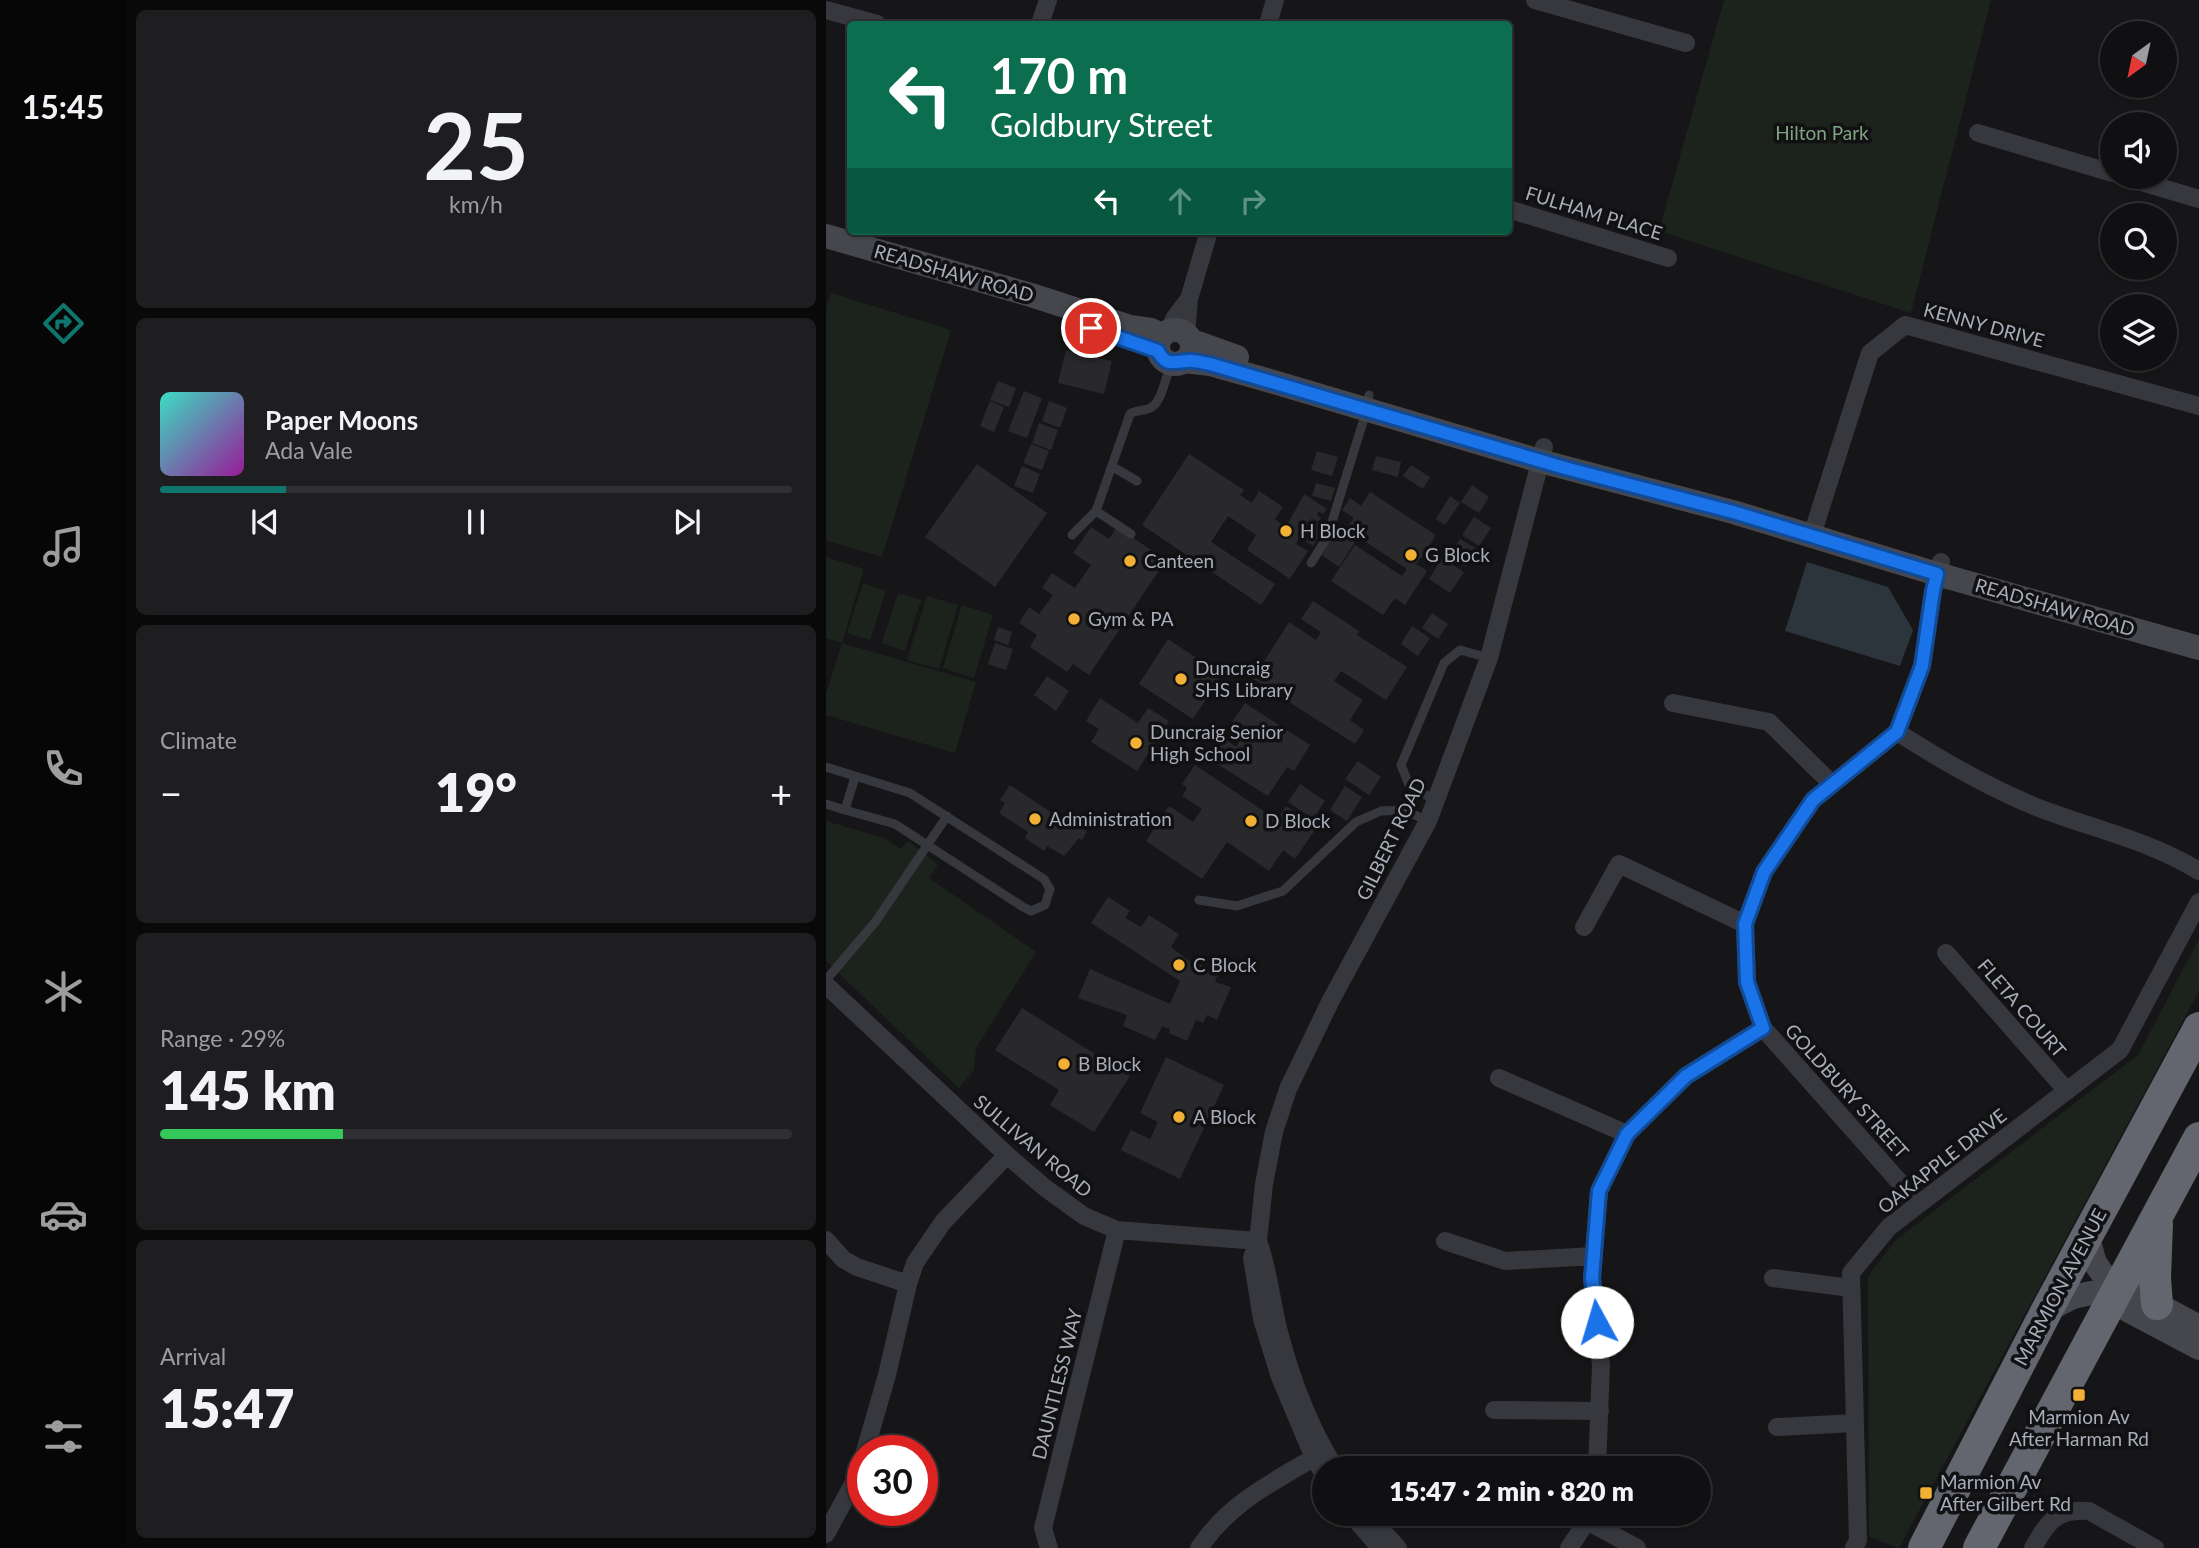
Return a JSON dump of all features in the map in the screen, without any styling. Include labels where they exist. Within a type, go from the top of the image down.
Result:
[{"type":"highway","name":"MARMION AVENUE","points":[[1924,1548],[2047,1310],[2199,1028]]},
{"type":"highway","points":[[1979,1548],[2199,1138]]},
{"type":"highway","points":[[2153,1313],[2158,1212]]},
{"type":"street","points":[[1041,21],[1048,0]]},
{"type":"street","points":[[1270,21],[1275,0]]},
{"type":"street","points":[[1535,0],[1686,43]]},
{"type":"street","points":[[826,10],[866,21]]},
{"type":"street","points":[[1978,133],[2100,169]]},
{"type":"street","points":[[2165,189],[2199,199]]},
{"type":"street","name":"FULHAM PLACE","points":[[1512,210],[1668,258]]},
{"type":"street","points":[[1175,346],[1174,319],[1189,299],[1208,235]]},
{"type":"street","name":"READSHAW ROAD","points":[[826,236],[1031,295],[1130,327],[1151,330],[1175,346]]},
{"type":"street","name":"READSHAW ROAD","points":[[826,250],[1113,335],[1175,346],[1198,343],[1368,402],[1542,454],[1814,529],[2199,648]]},
{"type":"street","name":"KENNY DRIVE","points":[[1814,529],[1870,353],[1905,325],[2199,405]]},
{"type":"street","name":"GILBERT ROAD","points":[[1319,1455],[1280,1377],[1262,1319],[1252,1258],[1258,1241],[1264,1184],[1275,1132],[1288,1089],[1331,1000],[1428,821],[1489,658],[1542,454]]},
{"type":"street","points":[[1939,568],[1922,666],[1897,732],[1953,768],[2034,806],[2176,857],[2199,870]]},
{"type":"street","name":"READSHAW ROAD","points":[[1939,568],[2199,635]]},
{"type":"street","points":[[1673,703],[1769,722],[1832,784]]},
{"type":"street","name":"GOLDBURY STREET","points":[[1897,732],[1813,800],[1764,872],[1745,924],[1747,982],[1763,1028],[1919,1204]]},
{"type":"street","points":[[1584,926],[1619,863],[1745,924]]},
{"type":"street","name":"OAKAPPLE DRIVE","points":[[1854,1548],[1858,1540],[1851,1273],[1889,1227],[2120,1050],[2199,902]]},
{"type":"street","name":"FLETA COURT","points":[[1946,953],[2067,1091]]},
{"type":"street","name":"SULLIVAN ROAD","points":[[826,983],[1007,1155],[1044,1187],[1084,1216],[1117,1230],[1258,1241]]},
{"type":"street","points":[[1598,1456],[1601,1365],[1592,1278],[1599,1191],[1627,1134],[1686,1076],[1763,1028]]},
{"type":"street","points":[[1499,1077],[1627,1134]]},
{"type":"street","points":[[869,1435],[915,1263],[943,1222],[1007,1155]]},
{"type":"street","name":"DAUNTLESS WAY","points":[[1049,1548],[1043,1528],[1117,1230]]},
{"type":"street","points":[[2087,1236],[2095,1263],[2116,1294]]},
{"type":"street","points":[[826,1240],[843,1259],[857,1267],[908,1284]]},
{"type":"street","points":[[1445,1241],[1505,1261],[1594,1255]]},
{"type":"street","points":[[1773,1278],[1852,1288]]},
{"type":"street","points":[[2047,1310],[2073,1297],[2091,1293],[2138,1294],[2153,1313],[2199,1348]]},
{"type":"street","points":[[2082,1359],[2110,1325],[2153,1313],[2199,1327]]},
{"type":"street","points":[[1494,1410],[1600,1411]]},
{"type":"street","points":[[1777,1427],[1855,1423]]},
{"type":"street","points":[[1199,1548],[1207,1536],[1243,1500],[1319,1455]]},
{"type":"street","points":[[826,1534],[847,1495]]},
{"type":"street","points":[[2033,1548],[2051,1520],[2069,1511],[2079,1510],[2089,1511],[2155,1548]]},
{"type":"street","points":[[1361,1526],[1380,1548]]},
{"type":"street","points":[[1378,1526],[1398,1548]]},
{"type":"street","points":[[1569,1548],[1582,1526]]},
{"type":"street","points":[[1602,1526],[1637,1548]]},
{"type":"lane","points":[[1072,535],[1096,511],[1130,414],[1136,410],[1147,410],[1156,404],[1175,346]]},
{"type":"lane","points":[[1311,563],[1327,538],[1368,402]]},
{"type":"lane","points":[[1113,467],[1137,481]]},
{"type":"lane","points":[[1096,511],[1131,534]]},
{"type":"lane","points":[[1436,800],[1410,787],[1401,765],[1444,663],[1460,650],[1489,658]]},
{"type":"lane","points":[[826,767],[910,793],[947,816],[1044,879],[1050,889],[1045,905],[1031,911],[895,824],[826,804]]},
{"type":"lane","points":[[845,810],[855,777]]},
{"type":"lane","points":[[1199,900],[1237,906],[1283,891],[1356,822],[1381,811],[1405,810],[1428,821]]},
{"type":"lane","points":[[826,983],[876,921],[947,816]]},
{"type":"green space","name":"Hilton Park","points":[[1724,0],[1991,0],[1911,313],[1659,231]]},
{"type":"green space","points":[[831,293],[951,330],[882,557],[826,540],[826,307]]},
{"type":"green space","points":[[826,557],[864,569],[842,643],[826,638]]},
{"type":"green space","points":[[863,583],[886,591],[870,640],[847,633]]},
{"type":"green space","points":[[898,593],[921,600],[905,651],[882,643]]},
{"type":"green space","points":[[927,596],[958,605],[939,669],[907,660]]},
{"type":"green space","points":[[962,605],[993,615],[974,678],[943,668]]},
{"type":"green space","points":[[842,643],[976,682],[955,753],[826,715],[826,694]]},
{"type":"green space","points":[[826,821],[884,838],[901,849],[908,841],[938,864],[929,878],[1036,952],[976,1048],[974,1070],[959,1088],[826,961]]},
{"type":"green space","points":[[2199,939],[2199,991],[1899,1548],[1869,1537],[1868,1276],[1896,1240],[2138,1055]]},
{"type":"shaded area","points":[[1807,562],[1888,587],[1913,630],[1900,666],[1785,631]]},
{"type":"building","points":[[1066,350],[1112,361],[1104,394],[1058,383]]},
{"type":"building","points":[[998,381],[1016,388],[1009,407],[990,400]]},
{"type":"building","points":[[1024,391],[1042,398],[1027,438],[1008,431]]},
{"type":"building","points":[[990,401],[1004,407],[994,432],[980,426]]},
{"type":"building","points":[[1049,401],[1067,408],[1060,428],[1042,421]]},
{"type":"building","points":[[1039,423],[1058,430],[1051,450],[1032,443]]},
{"type":"building","points":[[1031,444],[1049,451],[1042,470],[1023,463]]},
{"type":"building","points":[[1317,451],[1338,457],[1332,476],[1311,470]]},
{"type":"building","name":"H Block","points":[[1189,454],[1244,490],[1240,495],[1252,503],[1259,491],[1283,507],[1275,519],[1286,527],[1304,494],[1327,509],[1323,514],[1319,511],[1317,515],[1321,518],[1318,522],[1308,517],[1324,528],[1313,546],[1300,537],[1296,544],[1308,551],[1290,579],[1247,550],[1256,535],[1228,516],[1211,542],[1275,584],[1261,605],[1142,525]]},
{"type":"building","points":[[1376,456],[1401,462],[1398,477],[1372,470]]},
{"type":"building","points":[[977,464],[1047,513],[995,587],[925,537]]},
{"type":"building","points":[[1411,465],[1430,477],[1423,489],[1403,476]]},
{"type":"building","points":[[1022,466],[1040,474],[1033,493],[1014,486]]},
{"type":"building","points":[[1316,483],[1335,488],[1331,501],[1312,496]]},
{"type":"building","points":[[1472,485],[1489,497],[1479,513],[1461,502]]},
{"type":"building","name":"G Block","points":[[1370,492],[1436,535],[1428,548],[1436,554],[1430,563],[1421,557],[1416,564],[1427,571],[1405,605],[1395,598],[1383,615],[1331,581],[1355,545],[1402,576],[1407,569],[1346,529],[1354,518],[1342,510],[1350,498],[1361,506]]},
{"type":"building","points":[[1450,496],[1460,503],[1445,525],[1436,519]]},
{"type":"building","points":[[1474,517],[1491,528],[1479,546],[1462,535]]},
{"type":"building","name":"Gym & PA","points":[[1091,527],[1109,539],[1117,527],[1166,560],[1089,675],[1073,664],[1067,672],[1030,647],[1037,635],[1019,623],[1029,607],[1039,614],[1053,595],[1042,588],[1052,573],[1075,588],[1091,565],[1073,553]]},
{"type":"building","points":[[1337,530],[1355,542],[1339,567],[1322,555]]},
{"type":"building","points":[[1460,539],[1477,549],[1466,567],[1449,556]]},
{"type":"building","points":[[1442,558],[1464,572],[1450,593],[1429,579]]},
{"type":"building","points":[[1313,601],[1359,631],[1357,635],[1407,667],[1386,700],[1341,671],[1334,681],[1363,700],[1350,720],[1364,730],[1355,744],[1253,679],[1289,622],[1316,640],[1321,632],[1301,619]]},
{"type":"building","points":[[1432,613],[1448,624],[1438,639],[1422,628]]},
{"type":"building","points":[[1412,626],[1430,638],[1418,656],[1401,644]]},
{"type":"building","points":[[998,627],[1012,632],[1008,645],[994,640]]},
{"type":"building","name":"Duncraig SHS Library","points":[[1168,639],[1222,675],[1193,719],[1139,684]]},
{"type":"building","points":[[995,643],[1013,649],[1006,670],[988,664]]},
{"type":"building","points":[[1047,676],[1069,691],[1056,711],[1034,695]]},
{"type":"building","points":[[1100,698],[1138,723],[1148,708],[1169,721],[1137,771],[1091,742],[1099,729],[1086,721]]},
{"type":"building","points":[[1245,703],[1310,745],[1294,771],[1287,767],[1268,796],[1211,760],[1225,739],[1236,747],[1244,734],[1230,725]]},
{"type":"building","points":[[1358,761],[1381,777],[1369,795],[1345,779]]},
{"type":"building","name":"D Block","points":[[1195,765],[1277,820],[1286,806],[1317,827],[1295,859],[1283,850],[1269,871],[1227,842],[1202,879],[1146,841],[1169,806],[1193,822],[1202,809],[1182,796],[1187,788],[1182,784]]},
{"type":"building","points":[[1300,784],[1325,801],[1313,819],[1288,802]]},
{"type":"building","name":"Administration","points":[[1010,785],[1075,828],[1077,825],[1087,831],[1082,840],[1079,838],[1064,856],[1047,846],[1044,851],[1025,838],[1028,832],[999,813],[1005,803],[1000,800]]},
{"type":"building","points":[[1345,786],[1362,797],[1347,821],[1330,810]]},
{"type":"building","name":"C Block","points":[[1108,897],[1130,911],[1125,918],[1141,927],[1149,915],[1179,934],[1171,947],[1188,960],[1219,972],[1215,982],[1231,987],[1217,1020],[1207,1015],[1203,1023],[1196,1020],[1187,1041],[1169,1033],[1170,1029],[1162,1026],[1155,1040],[1123,1026],[1127,1015],[1078,998],[1090,969],[1170,1004],[1180,981],[1091,923]]},
{"type":"building","name":"B Block","points":[[1022,1008],[1130,1076],[1094,1132],[1050,1105],[1059,1090],[995,1050]]},
{"type":"building","name":"A Block","points":[[1166,1057],[1224,1085],[1180,1179],[1121,1150],[1131,1130],[1150,1139],[1158,1122],[1140,1113]]},
{"type":"place","name":"H Block","points":[[1286,531]]},
{"type":"place","name":"G Block","points":[[1411,555]]},
{"type":"place","name":"Canteen","points":[[1130,561]]},
{"type":"place","name":"Gym & PA","points":[[1074,619]]},
{"type":"place","name":"Duncraig SHS Library","points":[[1181,679]]},
{"type":"place","name":"Duncraig Senior High School","points":[[1136,743]]},
{"type":"place","name":"Administration","points":[[1035,819]]},
{"type":"place","name":"D Block","points":[[1251,821]]},
{"type":"place","name":"C Block","points":[[1179,965]]},
{"type":"place","name":"B Block","points":[[1064,1064]]},
{"type":"place","name":"A Block","points":[[1179,1117]]},
{"type":"place","name":"Marmion Av After Harman Rd","points":[[2079,1395]]},
{"type":"place","name":"Marmion Av After Gilbert Rd","points":[[1926,1493]]},
{"type":"route","points":[[1091,328],[1158,351],[1169,363],[1189,361],[1210,364],[1565,468],[1733,512],[1937,574],[1922,666],[1897,732],[1813,800],[1764,872],[1745,924],[1747,982],[1763,1028],[1686,1076],[1627,1134],[1599,1191],[1592,1278],[1597,1322]]}]
